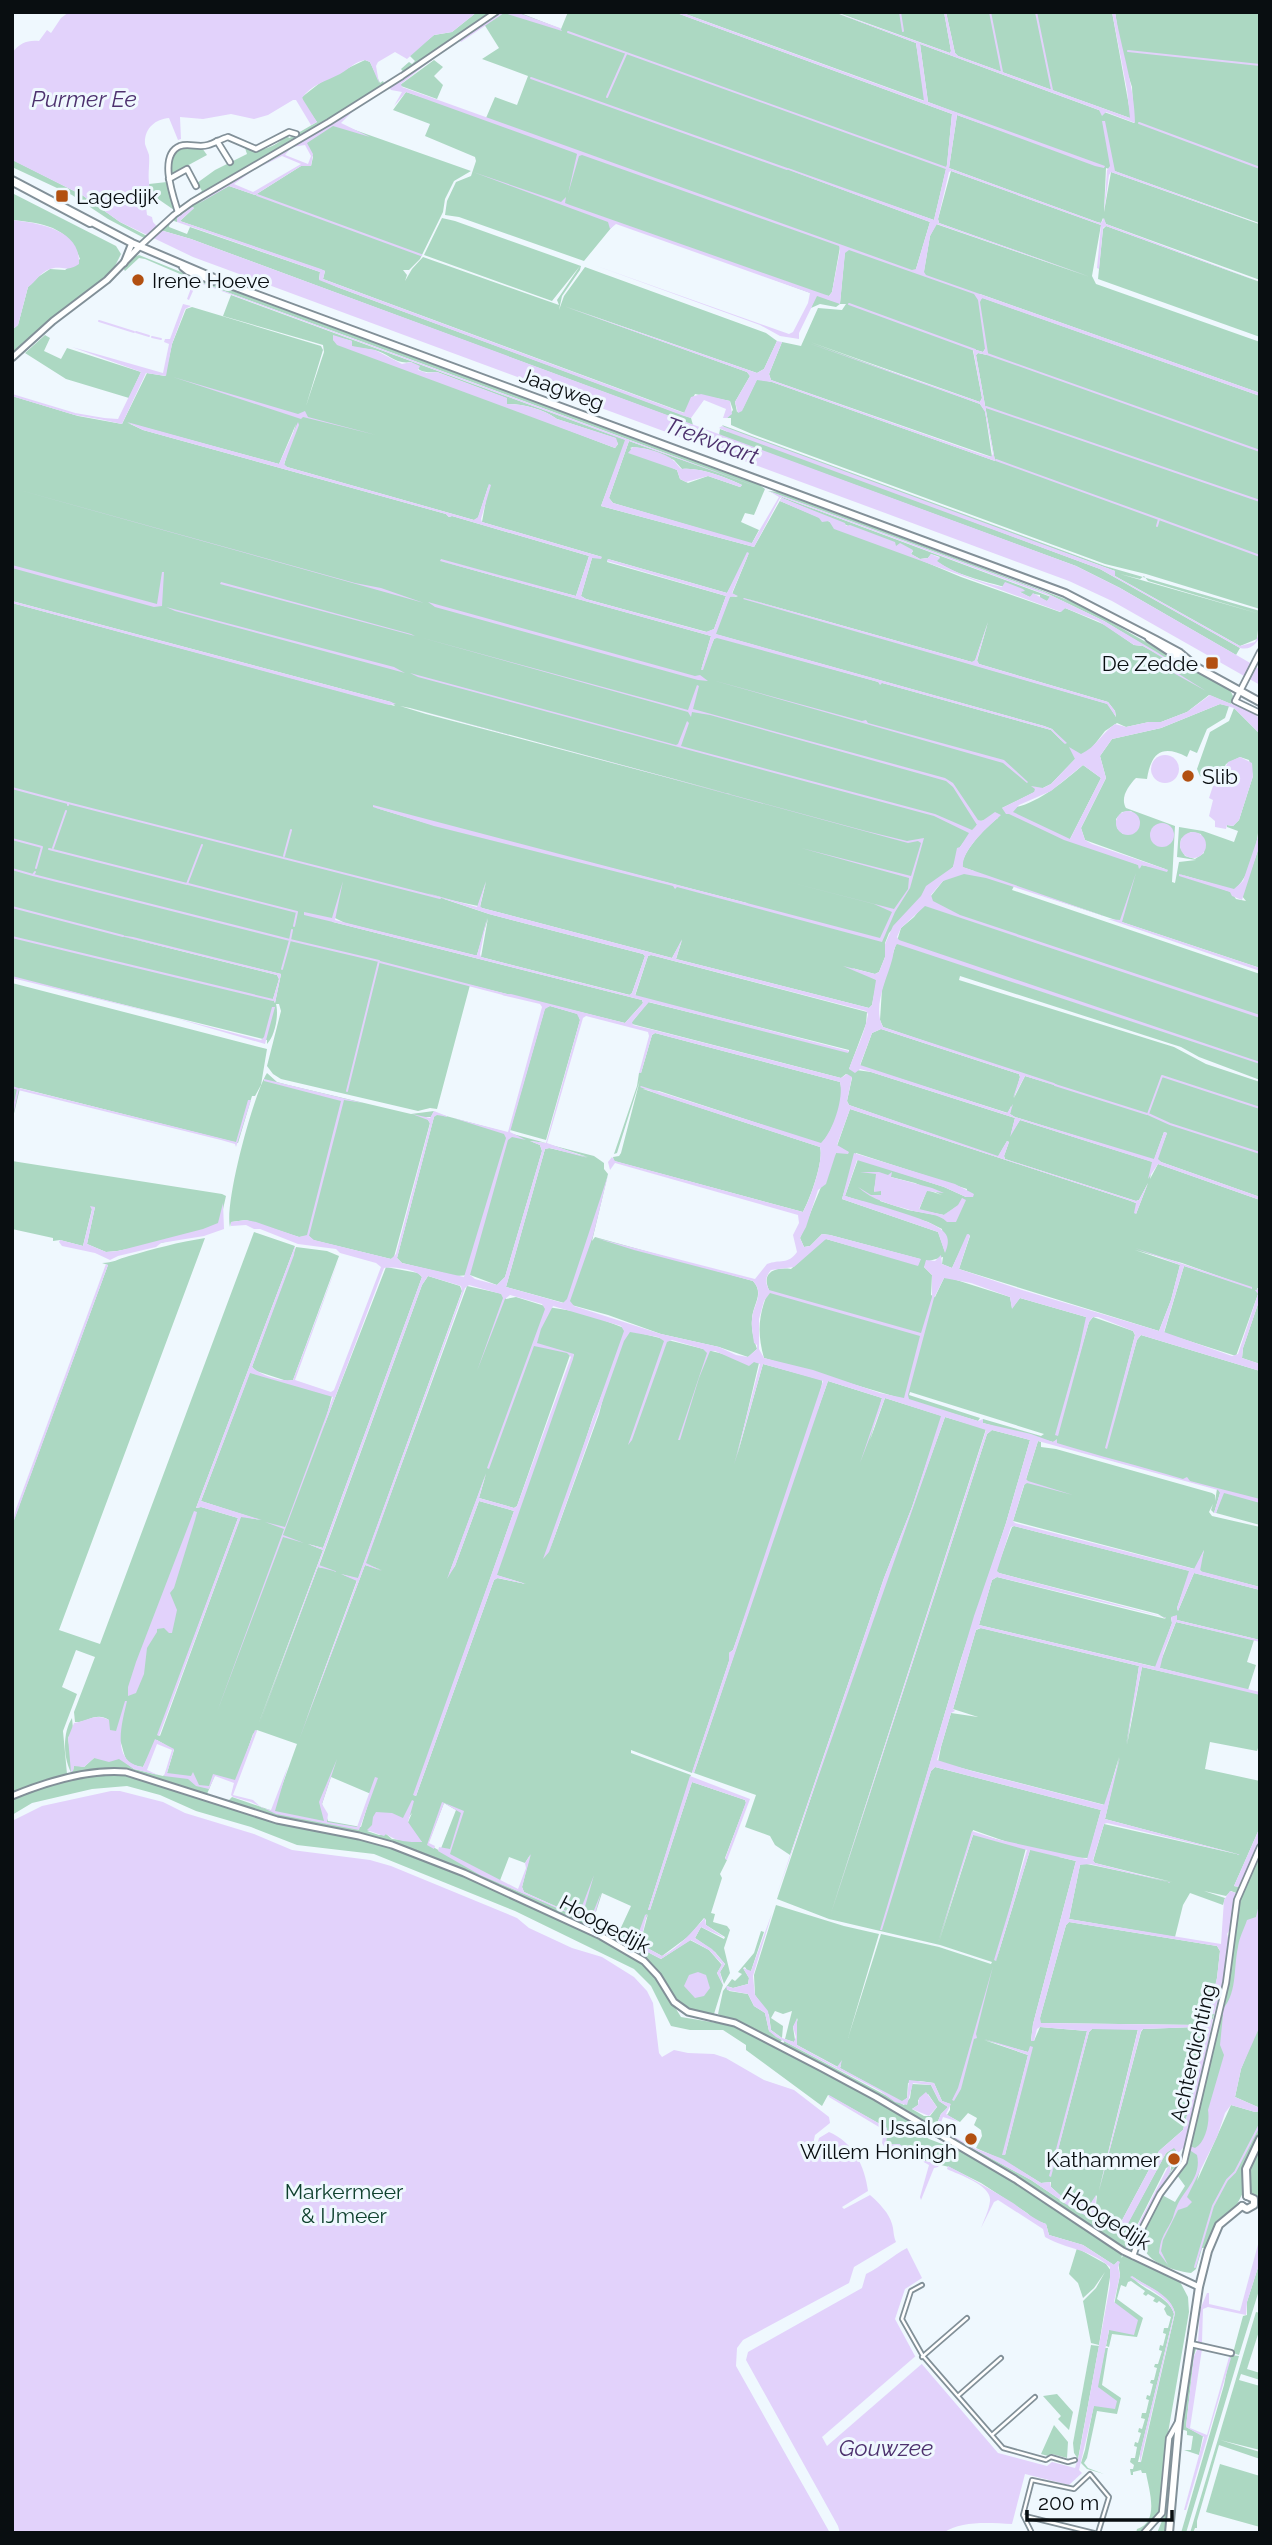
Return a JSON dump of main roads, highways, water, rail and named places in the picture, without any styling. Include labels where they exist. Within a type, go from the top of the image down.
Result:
[{"type":"main road","name":"Jaagweg","points":[[12,181],[80,219],[233,286],[1052,588],[1108,614],[1260,702]]},
{"type":"main road","points":[[1247,2196],[1246,2169],[1260,2139]]},
{"type":"main road","points":[[1169,2533],[1179,2421],[1199,2287],[1208,2252],[1219,2225],[1242,2206],[1243,2198],[1247,2196]]},
{"type":"main road","points":[[1242,2206],[1247,2209],[1257,2206],[1254,2199],[1247,2196]]},
{"type":"water","name":"Purmer Ee","points":[[69,12],[477,12],[452,32],[434,35],[407,59],[395,52],[378,62],[376,66],[379,83],[370,62],[365,60],[314,87],[302,98],[317,122],[311,125],[296,100],[268,115],[254,119],[231,114],[203,119],[180,117],[181,139],[178,140],[169,118],[155,123],[148,129],[145,139],[149,155],[150,189],[148,192],[144,190],[147,215],[152,217],[160,230],[191,239],[1076,566],[1120,588],[1252,664],[1260,670],[1260,685],[1112,601],[1069,581],[193,257],[120,222],[82,195],[12,160],[12,53],[24,43],[39,41],[47,30],[51,33],[61,18]]},
{"type":"water","points":[[500,12],[516,12],[562,31],[504,13],[461,42],[459,40]]},
{"type":"water","points":[[674,12],[924,101],[916,43],[834,12],[950,53],[946,12],[955,53],[958,56],[1130,118],[1112,12],[1115,12],[1130,82],[1135,123],[1106,112],[1102,116],[1099,110],[920,44],[928,102],[1105,166],[1095,166],[957,115],[949,168],[1097,222],[1101,223],[1104,218],[1106,224],[1260,282],[1106,226],[1103,228],[1099,269],[1101,225],[951,171],[939,223],[1091,277],[937,224],[930,236],[924,272],[926,275],[1260,393],[1260,396],[982,298],[980,302],[988,353],[976,355],[995,461],[772,382],[757,380],[742,411],[738,413],[735,402],[750,376],[747,372],[563,306],[757,373],[764,369],[777,341],[782,342],[769,374],[771,380],[978,453],[991,457],[993,454],[985,412],[980,404],[808,343],[980,402],[982,398],[973,349],[983,352],[985,349],[978,300],[974,294],[849,250],[845,253],[840,304],[817,296],[799,333],[799,339],[780,336],[760,325],[594,265],[789,334],[793,332],[808,303],[810,293],[616,224],[610,229],[608,222],[473,172],[561,202],[566,197],[565,203],[570,205],[829,296],[832,292],[839,246],[582,155],[579,156],[568,194],[577,154],[406,92],[394,106],[402,92],[389,87],[443,51],[401,84],[402,87],[912,270],[916,269],[930,222],[786,169],[934,220],[947,164],[952,114]]},
{"type":"water","points":[[358,106],[341,123],[370,137],[333,126],[307,143],[313,154],[311,166],[301,166],[255,195],[229,186],[198,204],[259,166],[234,184],[253,192],[301,164],[282,156],[262,166],[290,149],[285,155],[308,164],[311,156],[305,145],[292,147]]},
{"type":"water","points":[[1102,121],[1105,121],[1115,171],[1260,224],[1111,172],[1104,212],[1107,170],[1110,166]]},
{"type":"water","points":[[194,208],[180,221],[321,269],[325,271],[323,279],[684,413],[691,397],[701,394],[730,401],[732,414],[723,418],[726,409],[704,400],[691,418],[684,416],[337,287],[319,280],[320,272],[177,222],[177,218]]},
{"type":"water","points":[[12,220],[45,226],[66,235],[78,252],[79,264],[71,268],[47,270],[28,287],[18,325],[12,330]]},
{"type":"water","points":[[194,280],[763,489],[629,441],[609,498],[613,503],[752,543],[779,497],[769,491],[1044,592],[1104,621],[1155,651],[1166,658],[1163,664],[1206,691],[1159,665],[1163,658],[1143,646],[1134,645],[1098,621],[1065,608],[1061,612],[834,529],[829,521],[822,522],[819,518],[780,501],[782,498],[845,523],[846,526],[850,525],[895,542],[896,546],[900,543],[913,550],[911,554],[920,559],[928,558],[931,554],[940,558],[937,561],[944,566],[968,577],[1002,587],[1005,582],[1023,589],[1025,591],[1020,592],[1030,597],[1033,593],[1047,601],[1050,596],[782,497],[754,547],[601,506],[625,440],[197,282],[189,300],[187,299]]},
{"type":"water","points":[[183,304],[191,306],[185,309],[172,344],[166,376],[146,373],[122,424],[103,420],[118,419],[141,372],[72,347],[163,373],[169,344],[164,342],[165,339],[170,339]]},
{"type":"water","points":[[333,335],[352,341],[352,346],[375,350],[402,364],[411,362],[420,366],[418,370],[437,372],[507,398],[507,404],[546,412],[557,419],[616,438],[618,444],[615,448],[337,345]]},
{"type":"water","points":[[173,377],[298,414],[305,411],[308,417],[376,435],[303,417],[301,419]]},
{"type":"water","points":[[127,422],[279,464],[298,422],[284,464],[287,467],[474,520],[478,517],[489,484],[491,485],[482,522],[602,557],[592,558],[581,596],[706,632],[714,629],[726,596],[607,561],[608,559],[727,593],[747,552],[749,553],[732,593],[738,596],[730,597],[716,634],[1044,726],[1052,729],[1067,743],[1051,730],[717,638],[714,639],[701,670],[711,636],[440,561],[441,559],[576,596],[589,556],[143,430]]},
{"type":"water","points":[[722,426],[1115,571],[1115,576],[1240,646],[1255,642],[1260,632],[1258,639],[1251,647],[1240,648],[1100,569],[719,428]]},
{"type":"water","points":[[633,447],[665,455],[682,469],[704,471],[742,485],[740,487],[708,476],[686,482],[680,479],[677,470],[628,453]]},
{"type":"water","points":[[12,488],[381,588],[424,603]]},
{"type":"water","points":[[12,565],[157,604],[164,572],[162,606],[154,607],[12,568]]},
{"type":"water","points":[[221,582],[411,634],[415,636],[220,584]]},
{"type":"water","points":[[744,598],[972,662],[988,622],[977,660],[979,664],[1108,702],[1116,717],[1107,704]]},
{"type":"water","points":[[12,601],[391,702],[396,704],[389,705]]},
{"type":"water","points":[[428,602],[695,676],[700,675],[708,681],[435,607]]},
{"type":"water","points":[[166,607],[394,667],[405,673],[175,611]]},
{"type":"water","points":[[419,637],[688,710],[697,685],[699,686],[693,709],[945,778],[953,783],[978,820],[982,821],[995,812],[1001,815],[971,846],[966,853],[963,867],[1104,916],[986,878],[964,874],[943,881],[931,895],[933,901],[960,915],[1260,1015],[1260,1018],[925,906],[901,928],[897,937],[899,940],[1260,1064],[897,944],[880,1002],[883,1027],[1060,1087],[1025,1076],[1013,1098],[1019,1074],[881,1029],[872,1033],[860,1065],[1007,1113],[1013,1104],[1010,1114],[1015,1117],[1154,1159],[1164,1132],[1167,1133],[1158,1159],[1161,1162],[1260,1197],[1260,1200],[1158,1164],[1148,1179],[1152,1162],[1020,1120],[1010,1137],[1015,1118],[871,1072],[860,1069],[855,1073],[849,1069],[865,1028],[868,1014],[866,1011],[651,955],[648,956],[635,995],[849,1051],[848,1053],[649,1002],[632,1022],[633,1025],[841,1078],[847,1074],[852,1077],[847,1101],[849,1105],[998,1156],[1007,1141],[1005,1159],[1136,1201],[1148,1183],[1136,1214],[1136,1203],[1128,1200],[850,1109],[837,1145],[849,1152],[836,1153],[826,1184],[818,1190],[800,1238],[804,1247],[810,1246],[822,1234],[830,1235],[921,1259],[918,1266],[826,1239],[794,1267],[771,1270],[766,1280],[769,1290],[921,1333],[932,1297],[932,1275],[924,1267],[926,1260],[935,1261],[941,1255],[942,1264],[952,1268],[967,1234],[970,1235],[959,1269],[1159,1331],[1180,1265],[1135,1248],[1252,1287],[1184,1266],[1164,1332],[1232,1356],[1238,1354],[1258,1294],[1255,1290],[1260,1289],[1260,1298],[1242,1358],[1260,1364],[1260,1371],[1141,1335],[1137,1340],[1107,1449],[1105,1448],[1135,1335],[1133,1331],[1098,1317],[1093,1317],[1089,1322],[1058,1436],[1055,1435],[1086,1317],[1020,1298],[1012,1309],[1010,1297],[971,1283],[944,1278],[934,1298],[908,1395],[909,1399],[978,1421],[983,1419],[983,1423],[1053,1442],[1057,1439],[1057,1443],[1073,1448],[1260,1499],[1260,1503],[1224,1493],[1214,1513],[1220,1493],[1218,1490],[1038,1441],[1026,1479],[1073,1495],[1027,1483],[1024,1485],[1013,1521],[1015,1523],[1194,1569],[1204,1550],[1200,1571],[1260,1587],[1260,1590],[1194,1573],[1178,1611],[1189,1571],[1014,1526],[1011,1527],[997,1571],[999,1573],[1168,1618],[997,1577],[992,1580],[979,1625],[1155,1667],[1172,1623],[1171,1617],[1177,1615],[1177,1620],[1260,1642],[1176,1622],[1160,1668],[1260,1692],[1260,1695],[1142,1667],[1126,1745],[1139,1666],[980,1628],[976,1630],[953,1709],[955,1711],[951,1713],[937,1760],[1104,1805],[1120,1757],[1105,1819],[1241,1855],[1107,1823],[1104,1824],[1093,1860],[1095,1863],[1172,1883],[1090,1864],[1080,1865],[1069,1919],[1221,1944],[1224,1900],[1230,1891],[1236,1893],[1227,1934],[1227,1961],[1214,2014],[1208,2013],[1217,1978],[1220,1951],[1217,1946],[1069,1922],[1066,1925],[1040,2018],[1041,2023],[1198,2025],[1207,2022],[1209,2018],[1213,2019],[1184,2147],[1178,2153],[1174,2148],[1166,2153],[1123,2233],[1107,2228],[1064,2203],[1068,2199],[1089,2206],[1096,2195],[1095,2215],[1111,2227],[1120,2224],[1159,2151],[1183,2130],[1195,2086],[1204,2035],[1201,2028],[1141,2031],[1099,2191],[1138,2030],[1092,2029],[1051,2177],[1049,2176],[1087,2031],[1040,2027],[1034,2041],[1031,2041],[1033,2024],[1076,1861],[1030,1850],[996,1961],[994,1960],[1027,1850],[973,1835],[938,1942],[972,1831],[1087,1859],[1101,1810],[935,1767],[931,1771],[880,1930],[1030,1440],[992,1430],[987,1434],[830,1917],[986,1430],[945,1417],[776,1897],[941,1416],[885,1398],[860,1463],[882,1398],[828,1381],[694,1773],[692,1772],[729,1661],[729,1653],[733,1650],[823,1381],[763,1364],[734,1465],[760,1364],[754,1362],[749,1366],[710,1351],[678,1440],[707,1353],[703,1349],[672,1340],[667,1342],[628,1445],[664,1341],[658,1337],[630,1332],[624,1341],[549,1552],[543,1559],[624,1331],[621,1326],[553,1306],[537,1343],[574,1354],[573,1359],[497,1575],[526,1584],[498,1578],[494,1580],[416,1796],[413,1795],[514,1511],[479,1501],[455,1566],[447,1579],[486,1473],[479,1498],[514,1508],[517,1506],[571,1357],[567,1353],[534,1346],[489,1469],[487,1468],[545,1309],[542,1304],[510,1295],[505,1299],[477,1371],[503,1298],[501,1294],[469,1285],[465,1288],[366,1563],[382,1571],[365,1565],[299,1740],[357,1581],[341,1574],[358,1578],[462,1292],[461,1286],[428,1276],[422,1285],[319,1565],[338,1572],[318,1567],[259,1725],[323,1550],[308,1544],[323,1548],[422,1277],[404,1269],[384,1268],[283,1535],[304,1543],[283,1537],[217,1712],[284,1529],[265,1522],[285,1527],[333,1397],[250,1373],[201,1501],[262,1520],[241,1517],[159,1736],[157,1735],[238,1518],[201,1507],[196,1508],[295,1246],[252,1367],[277,1379],[293,1380],[340,1256],[295,1380],[331,1392],[334,1390],[381,1267],[376,1263],[340,1253],[336,1249],[298,1244],[246,1225],[231,1226],[231,1222],[246,1220],[299,1237],[307,1235],[341,1101],[264,1079],[363,1103],[344,1100],[309,1236],[314,1240],[391,1259],[396,1254],[430,1124],[428,1120],[412,1114],[430,1118],[434,1111],[449,1117],[434,1117],[397,1258],[402,1263],[464,1277],[506,1138],[504,1134],[453,1118],[508,1132],[542,1007],[540,1004],[502,995],[511,994],[625,1023],[643,1003],[642,1000],[304,915],[304,912],[332,918],[343,881],[335,920],[477,955],[487,918],[481,957],[629,995],[632,993],[645,956],[643,954],[489,914],[427,893],[477,907],[486,881],[480,906],[482,908],[672,958],[682,939],[676,959],[869,1008],[872,1005],[876,980],[843,966],[875,974],[879,972],[885,957],[885,944],[893,926],[921,896],[926,886],[953,867],[957,848],[969,833],[934,816],[410,673],[676,745],[687,721],[689,723],[681,746],[935,814],[972,830],[977,825],[953,787],[946,781],[710,715],[692,712],[691,717],[688,712]],"holes":[[[550,1006],[577,1014],[580,1020],[546,1143],[530,1141],[540,1145],[542,1151],[505,1277],[497,1285],[470,1275],[508,1140],[512,1137],[526,1140],[510,1132],[545,1009]],[[586,1016],[648,1032],[639,1073],[655,1033],[840,1082],[837,1114],[821,1143],[640,1087],[820,1147],[818,1171],[803,1212],[615,1161],[612,1157],[608,1162],[610,1170],[615,1163],[798,1215],[799,1223],[793,1235],[797,1252],[787,1260],[767,1264],[755,1279],[596,1238],[753,1281],[758,1290],[752,1322],[757,1349],[748,1357],[719,1347],[661,1334],[574,1306],[570,1301],[593,1236],[608,1175],[567,1299],[563,1303],[506,1287],[545,1149],[588,1158],[547,1143],[583,1018]],[[770,1293],[920,1336],[904,1398],[764,1358],[759,1349],[759,1319],[764,1301]]]},
{"type":"water","points":[[712,680],[866,720],[868,723],[1004,760],[1028,782],[1003,763]]},
{"type":"water","points":[[1210,695],[1255,714],[1260,720],[1260,734],[1234,708],[1220,704],[1161,728],[1112,739],[1100,756],[1106,778],[1081,828],[1085,840],[1092,844],[1168,870],[1167,872],[1142,865],[1139,869],[1138,865],[1064,840],[1006,814],[1002,808],[1034,792],[1035,789],[1031,786],[1043,788],[1051,784],[1075,759],[1069,747],[1081,754],[1091,748],[1115,724],[1126,727],[1161,722],[1187,712]],"holes":[[[1083,765],[1101,778],[1070,839],[1013,812],[1019,805],[1051,791]]]},
{"type":"water","points":[[400,705],[866,831],[907,841],[924,838],[910,888],[895,912],[882,942],[434,826],[373,807],[880,938],[892,912],[874,904],[781,880],[894,909],[908,889],[909,878],[801,848],[911,876],[921,843],[908,843]]},
{"type":"water","points":[[1165,755],[1175,759],[1179,769],[1175,779],[1165,783],[1155,779],[1151,769],[1155,759]]},
{"type":"water","points":[[1240,757],[1252,763],[1253,776],[1239,820],[1233,826],[1227,825],[1226,829],[1215,827],[1215,821],[1209,816],[1213,800],[1209,798],[1215,780],[1220,778],[1228,762]]},
{"type":"water","points":[[1128,811],[1136,815],[1140,823],[1136,831],[1128,835],[1120,831],[1116,823],[1120,815]]},
{"type":"water","points":[[1162,823],[1173,830],[1174,835],[1167,846],[1162,847],[1151,840],[1150,835],[1157,824]]},
{"type":"water","points":[[1260,831],[1260,844],[1242,900],[1232,896],[1230,892],[1179,876],[1234,889],[1243,881]]},
{"type":"water","points":[[1193,832],[1203,835],[1206,845],[1203,855],[1193,858],[1183,855],[1180,845],[1183,835]]},
{"type":"water","points":[[1136,873],[1122,922],[1260,968],[1260,971],[1108,919],[1120,920]]},
{"type":"water","points":[[113,934],[281,974],[275,1003],[273,999],[279,979],[277,975]]},
{"type":"water","points":[[12,976],[261,1040],[272,1007],[275,1007],[265,1044]]},
{"type":"water","points":[[19,1088],[236,1142],[248,1100],[251,1100],[236,1147],[235,1144],[221,1140],[18,1090]]},
{"type":"water","points":[[854,1153],[955,1184],[974,1194],[973,1197],[966,1197],[944,1187],[857,1160],[845,1196],[914,1216],[938,1227],[947,1237],[945,1253],[938,1232],[842,1199]]},
{"type":"water","points":[[860,1172],[888,1175],[892,1172],[891,1177],[944,1193],[927,1191],[919,1209],[944,1215],[958,1205],[962,1198],[966,1200],[956,1222],[947,1222],[935,1215],[882,1202],[858,1187],[871,1195],[881,1195],[881,1191],[874,1192],[876,1174]]},
{"type":"water","points":[[223,1203],[224,1229],[204,1236],[161,1243],[156,1247],[110,1260],[95,1253],[62,1246],[59,1242],[60,1240],[83,1246],[92,1210],[90,1206],[95,1207],[87,1244],[106,1252],[218,1223]]},
{"type":"water","points":[[106,1264],[108,1265],[12,1526],[16,1509]]},
{"type":"water","points":[[194,1511],[197,1512],[195,1520],[174,1588],[170,1593],[177,1610],[172,1633],[164,1628],[157,1629],[147,1648],[144,1674],[136,1693],[128,1696],[136,1662]]},
{"type":"water","points":[[125,1701],[121,1741],[126,1758],[143,1767],[155,1739],[174,1749],[167,1773],[191,1776],[193,1772],[199,1785],[209,1786],[213,1774],[235,1780],[255,1730],[257,1731],[233,1795],[253,1800],[260,1806],[233,1797],[231,1795],[234,1783],[215,1776],[209,1789],[196,1786],[188,1779],[164,1776],[172,1750],[157,1744],[147,1770],[158,1775],[134,1769],[119,1759],[109,1762],[94,1758],[84,1767],[74,1766],[71,1772],[68,1738],[74,1723],[95,1717],[104,1718],[109,1720],[110,1730],[116,1731]]},
{"type":"water","points":[[337,1759],[322,1804],[328,1814],[327,1822],[357,1827],[375,1777],[378,1778],[359,1830],[276,1814],[265,1809],[271,1810],[288,1766],[275,1811],[324,1821],[319,1802]]},
{"type":"water","points":[[690,1776],[750,1799],[727,1860],[725,1859],[746,1802],[692,1782],[648,1910]]},
{"type":"water","name":"Gouwzee","points":[[111,1791],[163,1802],[185,1813],[254,1834],[292,1850],[370,1860],[391,1866],[517,1918],[529,1928],[572,1948],[602,1957],[634,1977],[647,1991],[653,2003],[659,2053],[662,2057],[674,2050],[714,2054],[726,2058],[764,2080],[794,2090],[829,2117],[830,2123],[815,2135],[811,2154],[815,2152],[819,2138],[829,2132],[851,2148],[861,2164],[868,2191],[842,2207],[844,2209],[870,2195],[889,2216],[896,2242],[854,2267],[849,2283],[743,2340],[737,2348],[736,2366],[830,2533],[12,2533],[12,1821],[42,1806]]},
{"type":"water","points":[[412,1800],[414,1801],[408,1822],[422,1842],[403,1841],[367,1830],[372,1825],[376,1812],[392,1813],[403,1818]]},
{"type":"water","points":[[442,1802],[464,1811],[450,1854],[518,1889],[526,1868],[525,1863],[531,1854],[522,1887],[524,1892],[575,1915],[579,1914],[594,1875],[582,1917],[590,1920],[601,1893],[593,1921],[603,1928],[480,1875],[438,1851],[439,1847],[450,1849],[461,1813],[444,1803],[429,1843],[435,1846],[434,1849],[427,1845]]},
{"type":"water","points":[[1260,1827],[1253,1858],[1239,1887],[1234,1886]]},
{"type":"water","points":[[1260,1900],[1260,2026],[1241,2069],[1235,2097],[1260,2108],[1260,2111],[1231,2105],[1225,2113],[1217,2137],[1187,2197],[1192,2202],[1178,2210],[1163,2240],[1161,2251],[1168,2265],[1159,2253],[1161,2243],[1197,2170],[1197,2155],[1188,2149],[1190,2146],[1195,2148],[1199,2145],[1206,2131],[1208,2110],[1224,2055],[1220,2045],[1223,2015],[1220,2012],[1230,1998],[1240,1937],[1247,1920],[1256,1917]]},
{"type":"water","points":[[772,1913],[753,1976],[755,1995],[768,2011],[771,2030],[794,2042],[796,2037],[793,2027],[797,2018],[797,2045],[837,2067],[842,2060],[840,2068],[902,2101],[907,2098],[909,2080],[934,2083],[942,2101],[951,2104],[946,2114],[959,2122],[943,2117],[939,2128],[974,2148],[1003,2159],[1041,2183],[1050,2182],[1051,2187],[1061,2196],[1059,2199],[1031,2180],[935,2128],[941,2114],[948,2107],[939,2101],[931,2085],[913,2083],[907,2105],[895,2102],[880,2091],[776,2037],[769,2031],[765,2013],[754,2006],[748,1994],[727,1990],[726,1986],[733,1988],[748,1984],[749,1978],[743,1968],[751,1971]]},
{"type":"water","points":[[647,1914],[640,1944],[662,1956],[680,1943],[705,1918],[706,1925],[725,1938],[701,1927],[695,1938],[712,1949],[725,1964],[720,1972],[723,1985],[717,1973],[722,1964],[709,1950],[691,1940],[661,1959],[605,1930],[606,1928],[635,1943]]},
{"type":"water","points":[[993,1966],[977,2038],[974,2039],[961,2089],[954,2101],[952,2100],[958,2088]]},
{"type":"water","points":[[698,1972],[706,1975],[710,1988],[704,1996],[695,1998],[684,1986],[689,1975]]},
{"type":"water","points":[[984,2039],[1028,2052],[1030,2046],[1033,2047],[1005,2155],[1002,2155],[1028,2055]]},
{"type":"water","points":[[926,2092],[937,2107],[929,2116],[912,2109]]},
{"type":"water","points":[[829,2095],[887,2128],[886,2145],[899,2144],[921,2160],[940,2164],[934,2168],[921,2200],[929,2165],[899,2148],[885,2148],[882,2143],[884,2130]]},
{"type":"water","points":[[1169,2165],[1171,2170],[1129,2248],[1126,2248]]},
{"type":"water","name":"Gouwzee","points":[[948,2166],[997,2193],[1046,2224],[1049,2235],[1083,2245],[1114,2265],[1120,2262],[1114,2302],[1138,2320],[1134,2335],[1109,2330],[1098,2387],[1117,2401],[1115,2409],[1094,2406],[1079,2470],[1082,2473],[1069,2485],[1025,2474],[1012,2524],[967,2524],[943,2533],[840,2533],[746,2360],[748,2352],[862,2288],[866,2274],[907,2248],[922,2278],[905,2289],[895,2319],[915,2356],[998,2453],[1047,2466],[1052,2462],[1075,2468],[1079,2455],[1110,2285],[1110,2267],[1094,2256],[1045,2237],[1043,2229],[998,2200],[994,2202],[981,2228],[989,2208],[989,2195],[974,2181],[947,2169]]},
{"type":"water","points":[[1260,2237],[1260,2261],[1247,2302],[1246,2315],[1208,2307],[1203,2309],[1202,2342],[1198,2342],[1200,2310],[1207,2293],[1209,2304],[1240,2311]]},
{"type":"water","points":[[1130,2277],[1163,2295],[1175,2313],[1140,2463],[1140,2453],[1174,2314],[1162,2297]]},
{"type":"water","points":[[1198,2348],[1202,2349],[1190,2428],[1207,2435],[1229,2357],[1231,2358],[1184,2510],[1204,2437],[1186,2427],[1194,2356]]},
{"type":"waterway","points":[[900,12],[903,31]]},
{"type":"waterway","points":[[990,12],[1002,72]]},
{"type":"waterway","points":[[1036,12],[1052,90]]},
{"type":"waterway","points":[[568,32],[946,168]]},
{"type":"waterway","points":[[1128,51],[1260,65]]},
{"type":"waterway","points":[[607,97],[626,54]]},
{"type":"waterway","points":[[531,78],[787,169]]},
{"type":"waterway","points":[[1139,123],[1260,168]]},
{"type":"waterway","points":[[257,195],[421,255]]},
{"type":"waterway","points":[[849,304],[975,350]]},
{"type":"waterway","points":[[99,321],[134,332]]},
{"type":"waterway","points":[[136,332],[149,336]]},
{"type":"waterway","points":[[152,337],[161,339]]},
{"type":"waterway","points":[[987,354],[1260,451]]},
{"type":"waterway","points":[[12,395],[75,414],[104,419]]},
{"type":"waterway","points":[[986,407],[1260,501]]},
{"type":"waterway","points":[[996,460],[1159,519]]},
{"type":"waterway","points":[[1157,526],[1159,519],[1260,556]]},
{"type":"waterway","points":[[12,788],[68,805]]},
{"type":"waterway","points":[[68,803],[440,898]]},
{"type":"waterway","points":[[53,848],[66,811]]},
{"type":"waterway","points":[[284,856],[291,830]]},
{"type":"waterway","points":[[12,839],[42,847],[36,868]]},
{"type":"waterway","points":[[49,849],[187,884],[202,845]]},
{"type":"waterway","points":[[12,869],[33,875],[35,872]]},
{"type":"waterway","points":[[33,875],[290,940],[282,969]]},
{"type":"waterway","points":[[188,884],[297,912],[294,926]]},
{"type":"waterway","points":[[12,907],[123,936]]},
{"type":"waterway","points":[[292,930],[290,940],[379,961],[347,1091]]},
{"type":"waterway","points":[[12,937],[273,1000]]},
{"type":"waterway","points":[[380,962],[507,995]]},
{"type":"waterway","points":[[1260,1108],[1162,1076],[1148,1114],[1170,1124],[1260,1153]]},
{"type":"waterway","points":[[1055,1085],[1147,1114]]},
{"type":"waterway","points":[[12,1087],[18,1089],[12,1116]]},
{"type":"waterway","points":[[1195,2267],[1213,2206],[1227,2180],[1235,2172],[1260,2124]]},
{"type":"place","name":"Lagedijk","points":[[62,196]]},
{"type":"place","name":"Irene Hoeve","points":[[138,280]]},
{"type":"place","name":"De Zedde","points":[[1212,663]]},
{"type":"place","name":"Slib","points":[[1188,776]]},
{"type":"place","name":"IJssalon Willem Honingh","points":[[971,2139]]},
{"type":"place","name":"Kathammer","points":[[1174,2159]]},
{"type":"water label","name":"Trekvaart","points":[[712,440]]},
{"type":"park label","name":"Markermeer & IJmeer","points":[[344,2203]]}]
